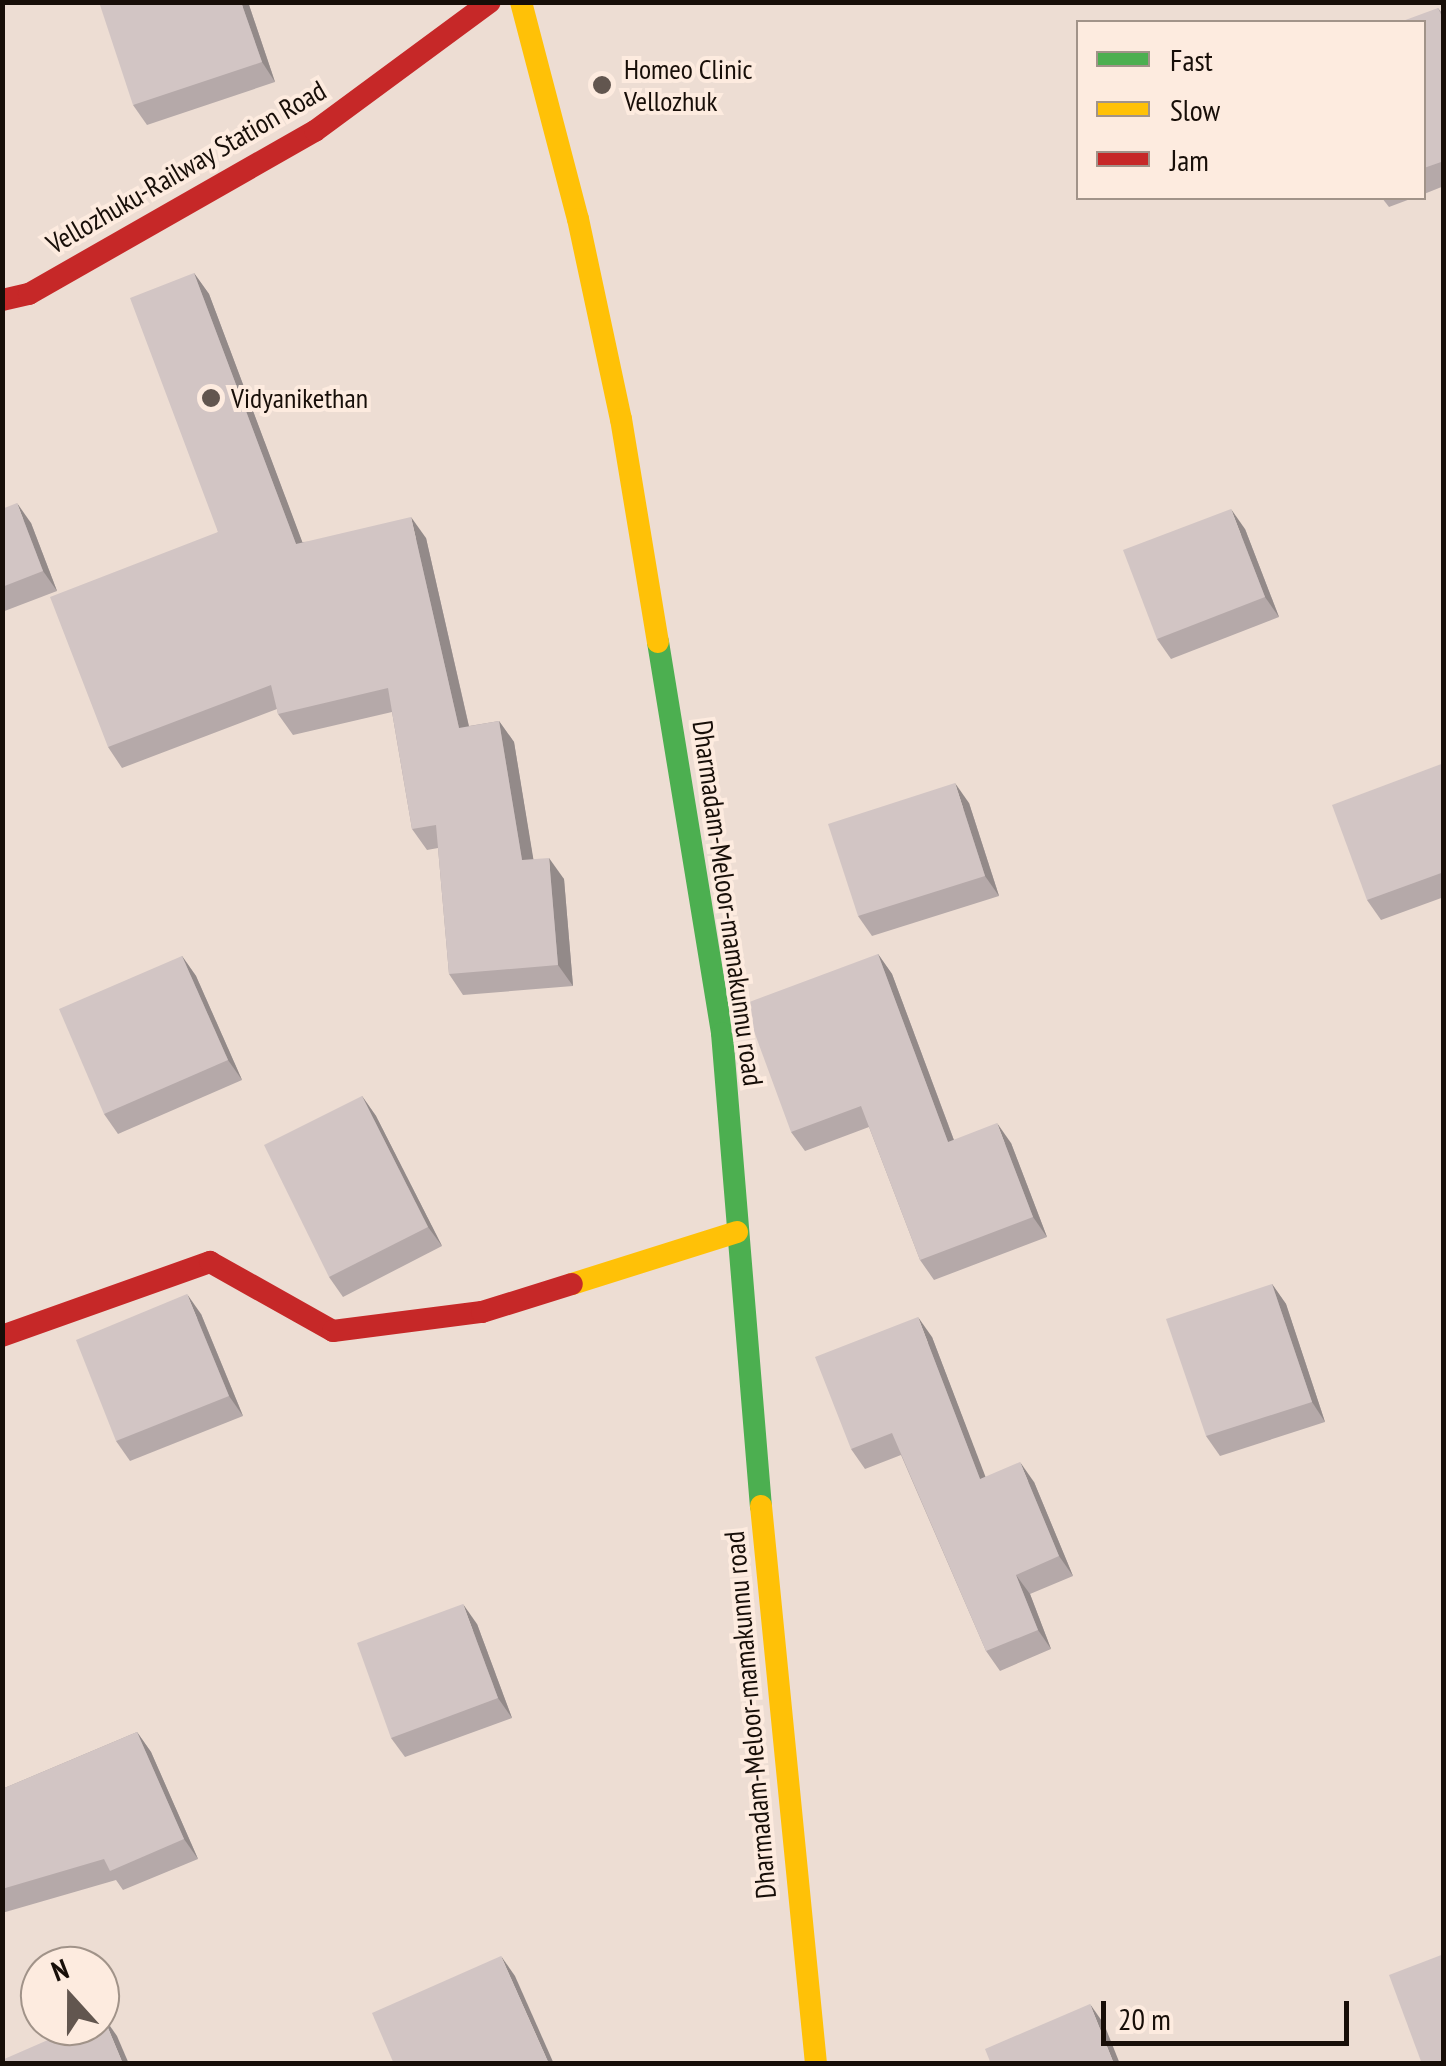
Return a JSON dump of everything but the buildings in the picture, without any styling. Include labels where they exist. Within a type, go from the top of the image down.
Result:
[{"type":"main road","name":"Vellozhuku-Railway Station Road","points":[[2,300],[29,294],[315,132],[490,2]]},
{"type":"main road","name":"Dharmadam-Meloor-mamakunnu road","points":[[521,2],[578,219],[621,419],[722,1033],[737,1232],[816,2064]]},
{"type":"main road","points":[[2,1336],[210,1262],[333,1331],[482,1312],[737,1232]]},
{"type":"traffic: fast","points":[[658,642],[722,1033],[761,1506]]},
{"type":"traffic: slow","points":[[521,2],[578,219],[621,419],[658,642]]},
{"type":"traffic: slow","points":[[572,1284],[737,1232]]},
{"type":"traffic: slow","points":[[761,1506],[816,2064]]},
{"type":"traffic: jam","points":[[2,300],[29,294],[315,131],[490,2]]},
{"type":"traffic: jam","points":[[2,1336],[210,1262],[333,1331],[482,1312],[572,1284]]},
{"type":"place","name":"Homeo Clinic Vellozhuk","points":[[602,85]]},
{"type":"place","name":"Vidyanikethan","points":[[211,398]]}]
